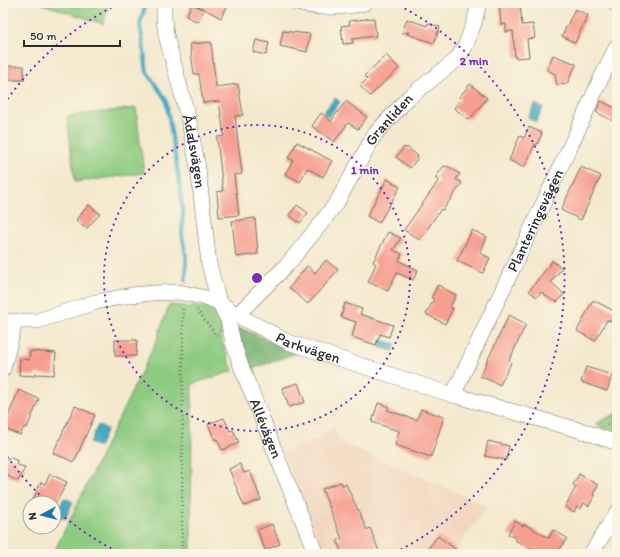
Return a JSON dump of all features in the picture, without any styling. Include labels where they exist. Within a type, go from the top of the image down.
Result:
[{"type":"street","name":"Ådalsvägen","points":[[164,3],[166,35],[189,121],[198,168],[209,264],[220,302]]},
{"type":"street","points":[[297,3],[314,7],[323,7],[352,6],[365,3]]},
{"type":"street","name":"Granliden","points":[[238,315],[287,265],[319,226],[337,202],[375,134],[408,98],[456,60],[465,47],[474,23],[479,3]]},
{"type":"street","name":"Planteringsvägen","points":[[454,395],[617,46]]},
{"type":"street","name":"Parkvägen","points":[[9,322],[37,321],[96,302],[146,294],[179,292],[220,302],[238,315],[288,342],[454,395],[579,430],[617,443]]},
{"type":"street","name":"Allévägen","points":[[220,302],[228,320],[240,366],[316,554]]},
{"type":"street","points":[[3,369],[9,322]]},
{"type":"street","points":[[591,554],[617,512]]},
{"type":"path","points":[[182,554],[183,306],[186,304]]},
{"type":"path","points":[[195,307],[218,337]]},
{"type":"shaded area","points":[[334,427],[339,442],[488,506],[453,554],[325,554],[283,452],[317,439]]},
{"type":"green space","points":[[39,3],[110,3],[103,24]]},
{"type":"green space","points":[[136,108],[144,173],[75,182],[67,116]]},
{"type":"green space","points":[[169,305],[221,309],[221,340],[233,371],[192,384],[191,554],[53,554],[156,342]]},
{"type":"green space","points":[[236,328],[245,330],[297,353],[252,369]]},
{"type":"green space","points":[[617,413],[617,434],[595,424]]},
{"type":"water","points":[[335,98],[340,102],[328,117],[323,113]]},
{"type":"water","points":[[535,104],[543,108],[536,122],[528,118]]},
{"type":"water","points":[[381,340],[396,344],[393,351],[379,347]]},
{"type":"water","points":[[98,425],[107,429],[99,447],[90,443]]},
{"type":"water","points":[[64,498],[73,502],[65,519],[62,518],[62,502]]},
{"type":"building","points":[[193,3],[229,3],[221,18]]},
{"type":"building","points":[[499,3],[520,3],[522,25],[533,24],[535,38],[527,39],[529,57],[515,58],[513,31],[506,32],[506,24],[501,25]]},
{"type":"building","points":[[192,4],[204,10],[198,22],[186,16]]},
{"type":"building","points":[[575,9],[588,15],[575,43],[562,36]]},
{"type":"building","points":[[374,18],[376,36],[352,39],[353,43],[343,44],[341,26],[350,25],[349,21]]},
{"type":"building","points":[[407,19],[427,26],[428,23],[440,27],[434,43],[407,34],[410,32],[402,33]]},
{"type":"building","points":[[283,31],[310,34],[307,52],[280,46]]},
{"type":"building","points":[[256,40],[269,43],[266,55],[253,52]]},
{"type":"building","points":[[211,42],[216,87],[238,84],[243,115],[235,116],[242,174],[234,175],[239,215],[219,217],[217,192],[223,191],[217,137],[224,136],[219,101],[203,103],[199,74],[194,74],[190,44]]},
{"type":"building","points":[[386,55],[399,68],[370,96],[360,86],[367,79],[364,76]]},
{"type":"building","points":[[553,55],[576,64],[567,84],[557,85],[555,74],[547,70]]},
{"type":"building","points":[[3,66],[24,66],[24,80],[3,80]]},
{"type":"building","points":[[470,84],[487,98],[469,120],[454,108],[461,99],[459,97]]},
{"type":"building","points":[[346,101],[367,117],[358,129],[348,123],[334,142],[312,126],[321,113],[331,121]]},
{"type":"building","points":[[601,101],[617,109],[617,123],[596,112]]},
{"type":"building","points":[[529,127],[542,133],[524,168],[509,160],[520,136],[524,138]]},
{"type":"building","points":[[297,142],[332,161],[323,177],[307,168],[300,182],[285,174],[293,160],[288,158]]},
{"type":"building","points":[[404,147],[407,147],[418,156],[410,168],[396,157]]},
{"type":"building","points":[[444,166],[447,166],[460,174],[456,179],[462,183],[443,210],[441,209],[420,240],[404,230],[439,180],[435,178]]},
{"type":"building","points":[[581,167],[601,176],[581,220],[561,210]]},
{"type":"building","points":[[387,179],[400,187],[379,223],[367,216]]},
{"type":"building","points":[[89,205],[100,214],[86,229],[76,220]]},
{"type":"building","points":[[297,205],[308,213],[300,223],[289,215]]},
{"type":"building","points":[[255,218],[258,254],[236,257],[232,221]]},
{"type":"building","points":[[472,230],[487,237],[480,253],[490,258],[483,273],[457,261]]},
{"type":"building","points":[[388,232],[401,238],[393,250],[402,254],[399,261],[418,270],[413,280],[397,273],[388,291],[368,282],[376,264],[373,262]]},
{"type":"building","points":[[326,260],[338,270],[308,304],[289,288],[307,266],[315,273]]},
{"type":"building","points":[[552,261],[562,268],[551,282],[564,294],[557,302],[554,300],[553,301],[541,292],[537,297],[529,291]]},
{"type":"building","points":[[438,285],[456,295],[450,307],[453,308],[445,324],[426,314],[434,299],[431,298]]},
{"type":"building","points":[[593,300],[616,312],[611,321],[607,320],[595,341],[577,331]]},
{"type":"building","points":[[345,303],[362,309],[360,314],[393,325],[389,337],[380,334],[376,345],[352,337],[356,322],[341,317]]},
{"type":"building","points":[[509,315],[526,324],[509,361],[511,363],[500,385],[480,376]]},
{"type":"building","points":[[115,340],[137,340],[136,356],[115,356]]},
{"type":"building","points":[[30,351],[56,353],[54,375],[19,375],[20,359],[29,360]]},
{"type":"building","points":[[586,367],[612,375],[607,391],[581,382]]},
{"type":"building","points":[[298,383],[305,402],[289,407],[282,388]]},
{"type":"building","points":[[19,390],[39,399],[27,428],[24,427],[20,435],[3,428]]},
{"type":"building","points":[[378,403],[389,407],[387,410],[417,420],[421,409],[444,417],[431,457],[395,445],[399,431],[372,422]]},
{"type":"building","points":[[75,406],[95,415],[74,462],[53,453]]},
{"type":"building","points":[[224,418],[230,431],[233,430],[239,443],[222,450],[217,439],[215,440],[208,424]]},
{"type":"building","points":[[488,441],[509,446],[506,460],[485,456]]},
{"type":"building","points":[[3,457],[8,460],[9,457],[18,461],[16,464],[25,468],[18,481],[7,476],[8,474],[3,472]]},
{"type":"building","points":[[240,464],[244,473],[250,471],[261,500],[244,506],[229,469]]},
{"type":"building","points":[[50,474],[67,482],[60,495],[35,495],[41,482],[45,484]]},
{"type":"building","points":[[579,474],[598,485],[589,506],[584,503],[581,509],[577,506],[574,512],[565,507],[576,487],[573,485]]},
{"type":"building","points":[[341,482],[342,485],[346,484],[367,530],[370,528],[380,554],[342,554],[337,541],[342,539],[322,489]]},
{"type":"building","points":[[515,521],[523,526],[524,524],[549,538],[553,530],[567,538],[557,554],[539,554],[515,540],[516,538],[508,534]]},
{"type":"building","points":[[272,524],[280,544],[265,550],[257,530]]},
{"type":"building","points":[[438,536],[462,554],[424,554]]},
{"type":"waterway","points":[[146,3],[140,24],[147,72],[166,100],[183,213],[182,234],[186,255],[186,281]]}]
